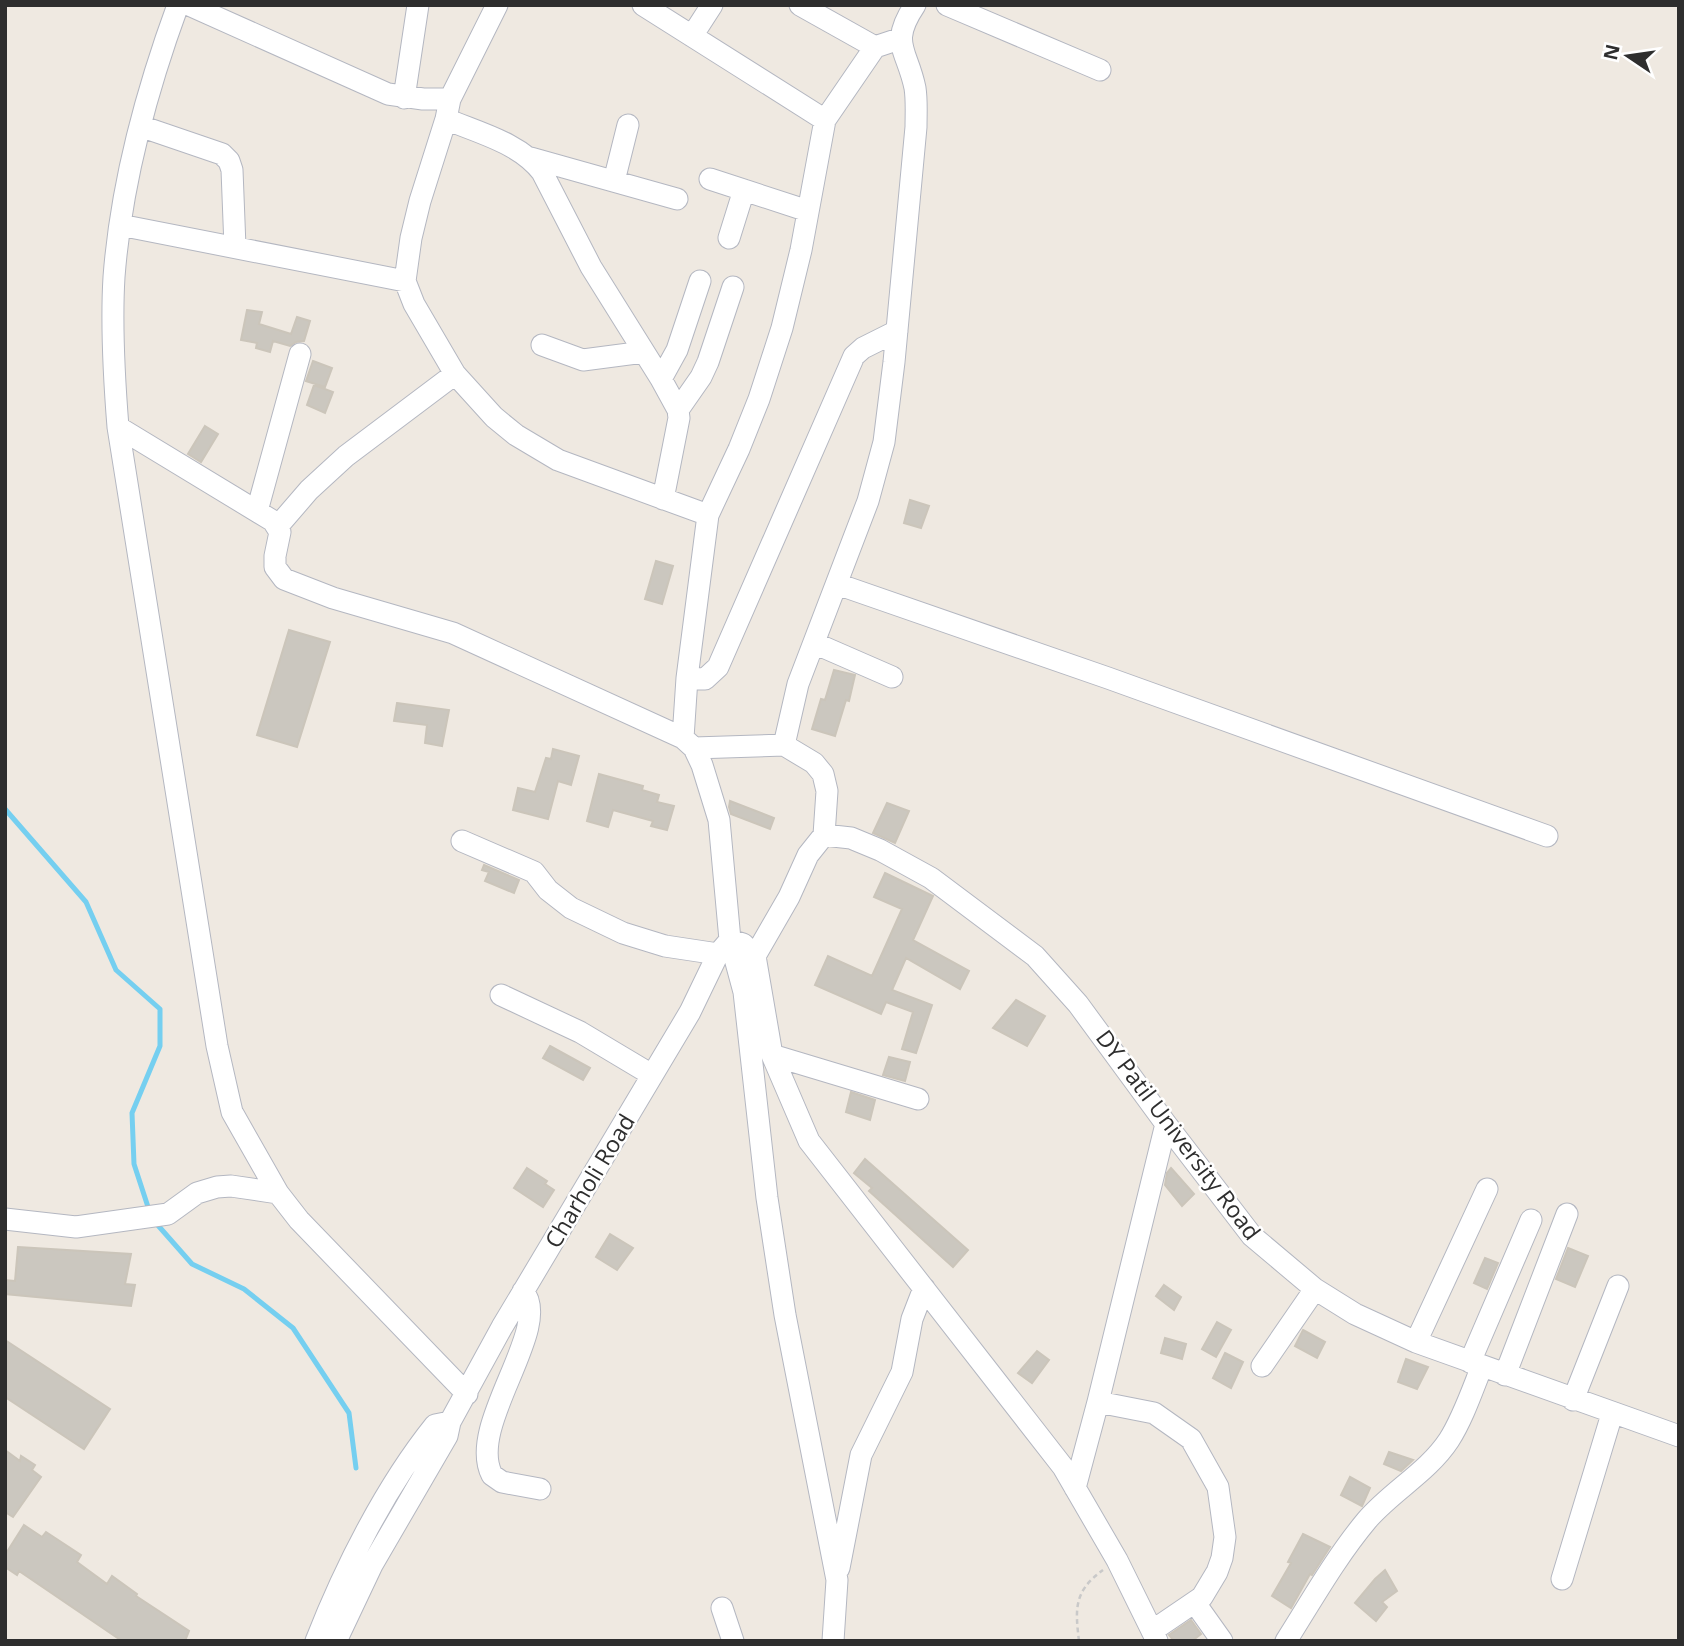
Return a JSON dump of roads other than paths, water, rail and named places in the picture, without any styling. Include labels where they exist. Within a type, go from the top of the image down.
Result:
[{"type":"street","points":[[178,5],[164,42],[140,125],[120,225],[114,277],[113,344],[118,427],[217,1046],[232,1112],[278,1193],[299,1220],[467,1394]]},
{"type":"street","points":[[189,5],[387,94],[448,109],[491,137],[531,158],[677,199]]},
{"type":"street","points":[[404,98],[418,5]]},
{"type":"street","points":[[497,5],[448,109],[420,201],[405,281],[414,304],[455,374],[494,417],[536,449],[558,460],[708,514]]},
{"type":"street","points":[[643,5],[825,120]]},
{"type":"street","points":[[692,36],[712,5]]},
{"type":"street","points":[[800,5],[875,47]]},
{"type":"street","points":[[784,745],[797,684],[868,501],[881,453],[897,331],[916,127],[915,89],[900,39],[904,23],[915,5]]},
{"type":"street","points":[[947,5],[1100,70]]},
{"type":"street","points":[[837,1580],[785,1315],[767,1198],[744,992],[724,947],[719,820],[702,765],[688,743],[687,678],[708,514],[759,399],[792,292],[825,120],[875,47],[900,39]]},
{"type":"street","points":[[140,125],[222,155],[229,161],[232,170],[235,247]]},
{"type":"street","points":[[614,181],[628,125]]},
{"type":"street","points":[[531,158],[542,172],[591,267],[678,410],[679,424],[663,499]]},
{"type":"street","points":[[710,179],[808,211]]},
{"type":"street","points":[[729,238],[744,190]]},
{"type":"street","points":[[120,225],[405,281]]},
{"type":"street","points":[[661,379],[677,350],[700,281]]},
{"type":"street","points":[[678,410],[708,362],[733,287]]},
{"type":"street","points":[[687,678],[705,679],[718,667],[854,356],[863,348],[897,331]]},
{"type":"street","points":[[542,345],[583,360],[645,352]]},
{"type":"street","points":[[257,512],[300,354]]},
{"type":"street","points":[[278,526],[309,490],[345,456],[455,374]]},
{"type":"street","points":[[118,427],[278,526],[280,532],[275,567],[284,579],[333,598],[453,633],[688,743],[784,745],[814,763],[823,774],[827,791],[824,835],[808,855],[789,897],[755,956]]},
{"type":"street","points":[[837,584],[1547,836]]},
{"type":"street","points":[[814,643],[892,677]]},
{"type":"street","name":"DY Patil University Road","points":[[824,835],[851,838],[880,850],[931,878],[1035,956],[1078,1004],[1252,1236],[1315,1289],[1355,1314],[1416,1342],[1679,1436]]},
{"type":"street","points":[[462,841],[534,872],[548,890],[571,908],[623,933],[664,946],[724,947],[743,944],[755,956],[772,1055],[809,1142],[1063,1467],[1117,1560],[1155,1636],[1195,1603],[1209,1587],[1222,1558],[1225,1537],[1218,1487],[1191,1439],[1154,1413],[1098,1402]]},
{"type":"street","name":"Charholi Road","points":[[336,1641],[372,1564],[447,1436],[450,1422],[523,1291],[690,1012],[724,947]]},
{"type":"street","points":[[501,995],[580,1032],[652,1075]]},
{"type":"street","points":[[772,1055],[918,1099]]},
{"type":"street","points":[[1075,1488],[1166,1124]]},
{"type":"street","points":[[5,1219],[76,1227],[168,1214],[197,1193],[218,1187],[232,1186],[278,1193]]},
{"type":"street","points":[[1416,1342],[1487,1189]]},
{"type":"street","points":[[1505,1375],[1567,1214]]},
{"type":"street","points":[[1286,1641],[1350,1541],[1384,1502],[1426,1467],[1448,1441],[1464,1411],[1476,1364],[1531,1220]]},
{"type":"street","points":[[1573,1399],[1618,1286]]},
{"type":"street","points":[[833,1641],[841,1550],[862,1455],[902,1372],[912,1319],[924,1288]]},
{"type":"street","points":[[1262,1366],[1315,1289]]},
{"type":"street","points":[[523,1291],[529,1298],[530,1314],[522,1347],[494,1417],[487,1458],[492,1475],[502,1482],[540,1489]]},
{"type":"street","points":[[1562,1579],[1612,1414]]},
{"type":"street","name":"Charholi Road","points":[[316,1641],[354,1558],[415,1450],[435,1425],[450,1422]]},
{"type":"street","points":[[1195,1603],[1222,1641]]},
{"type":"street","points":[[722,1608],[733,1641]]},
{"type":"waterway","points":[[5,809],[86,902],[116,970],[160,1009],[160,1046],[132,1113],[134,1164],[149,1210]]},
{"type":"waterway","points":[[155,1222],[192,1264],[244,1289],[293,1328],[349,1413],[356,1468]]}]
